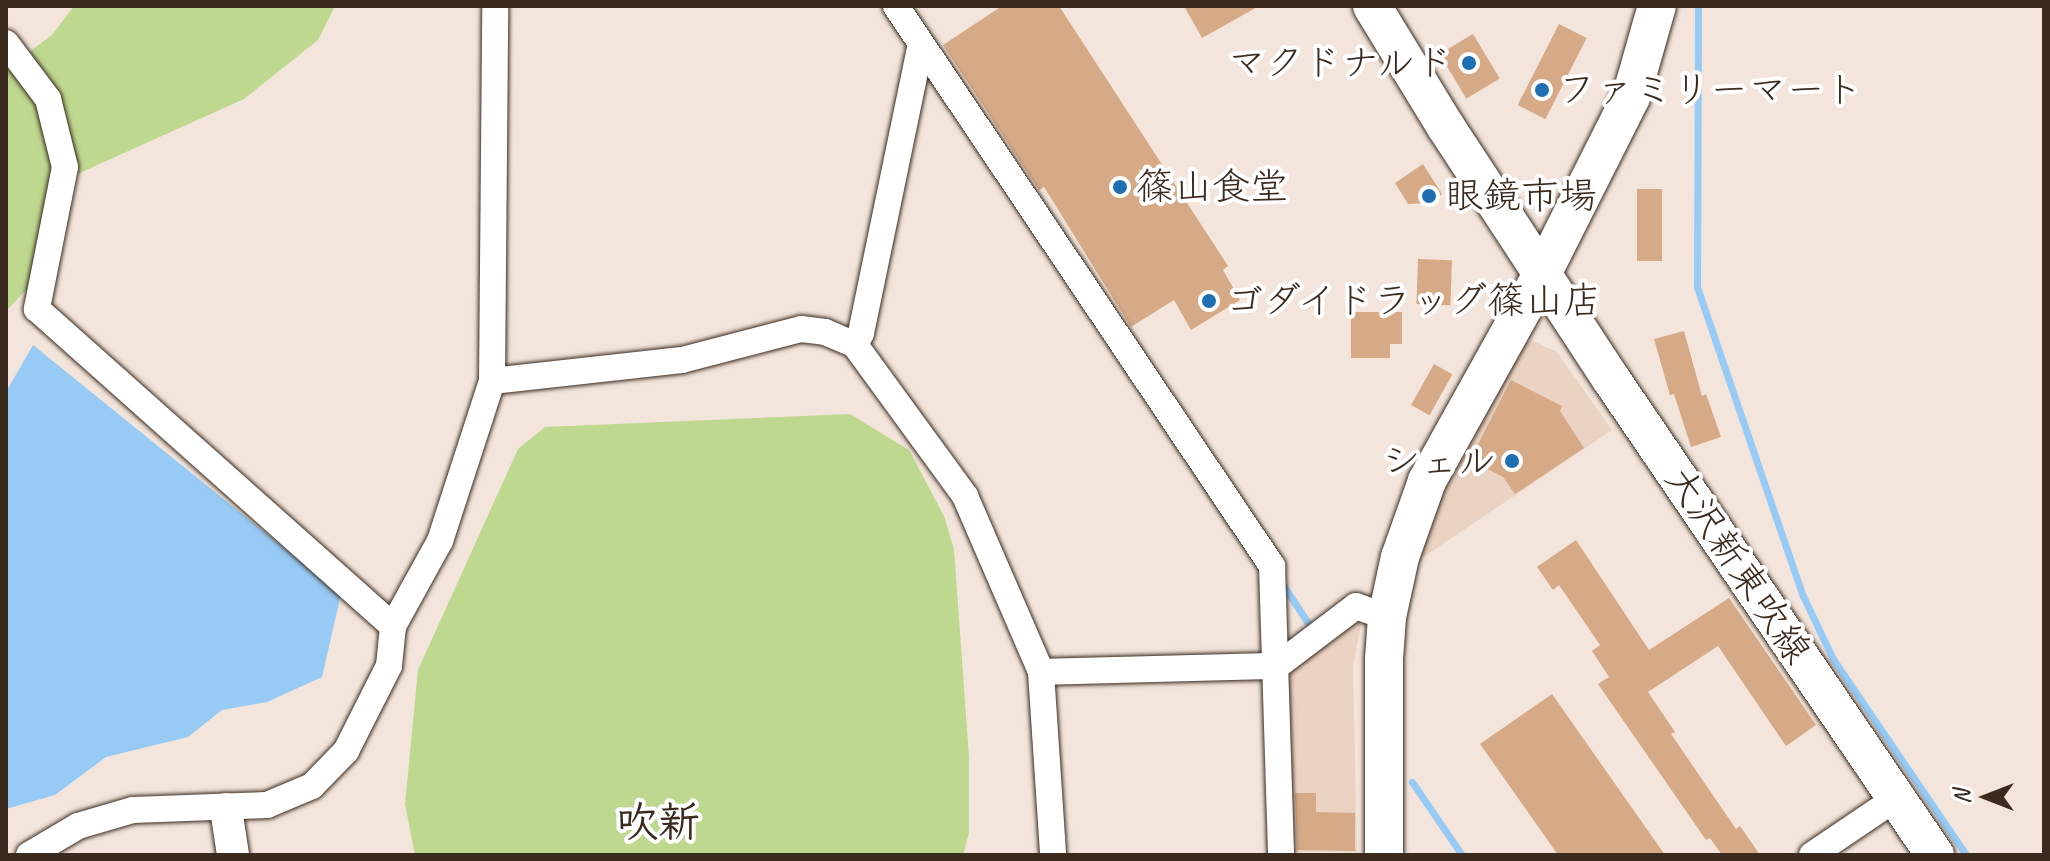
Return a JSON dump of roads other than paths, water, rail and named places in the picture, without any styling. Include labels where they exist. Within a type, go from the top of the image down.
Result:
[{"type":"main road","name":"大沢新東吹線","points":[[1372,6],[1542,274],[1935,855]]},
{"type":"main road","points":[[1384,855],[1382,750],[1387,617],[1400,557],[1427,481],[1542,274],[1631,97],[1657,6]]},
{"type":"street","points":[[29,855],[78,826],[133,810],[226,809],[267,805],[299,794],[346,751],[389,666],[393,626],[440,541],[492,381],[495,6]]},
{"type":"street","points":[[896,6],[1272,566],[1281,855]]},
{"type":"street","points":[[6,43],[48,99],[65,167],[37,309],[393,626]]},
{"type":"street","points":[[855,345],[861,333],[921,44]]},
{"type":"street","points":[[492,381],[682,360],[801,329],[825,332],[855,345],[965,496],[1041,672],[1053,855]]},
{"type":"street","points":[[1041,672],[1277,666],[1356,606],[1387,617]]},
{"type":"street","points":[[1812,855],[1895,799]]},
{"type":"street","points":[[226,809],[233,855]]},
{"type":"water","points":[[33,345],[341,594],[322,677],[267,702],[222,710],[188,737],[106,757],[55,795],[6,809],[6,392]]},
{"type":"waterway","points":[[1698,6],[1697,287],[1803,596],[1833,659],[1966,855]]},
{"type":"waterway","points":[[1283,585],[1312,629]]},
{"type":"waterway","points":[[1412,782],[1462,855]]},
{"type":"place","name":"マクドナルド","points":[[1469,63]]},
{"type":"place","name":"ファミリーマート","points":[[1542,90]]},
{"type":"place","name":"篠山食堂","points":[[1120,187]]},
{"type":"place","name":"眼鏡市場","points":[[1429,196]]},
{"type":"place","name":"ゴダイドラッグ篠山店","points":[[1209,301]]},
{"type":"place","name":"シェル","points":[[1512,461]]},
{"type":"district","name":"吹新","points":[[658,823]]}]
